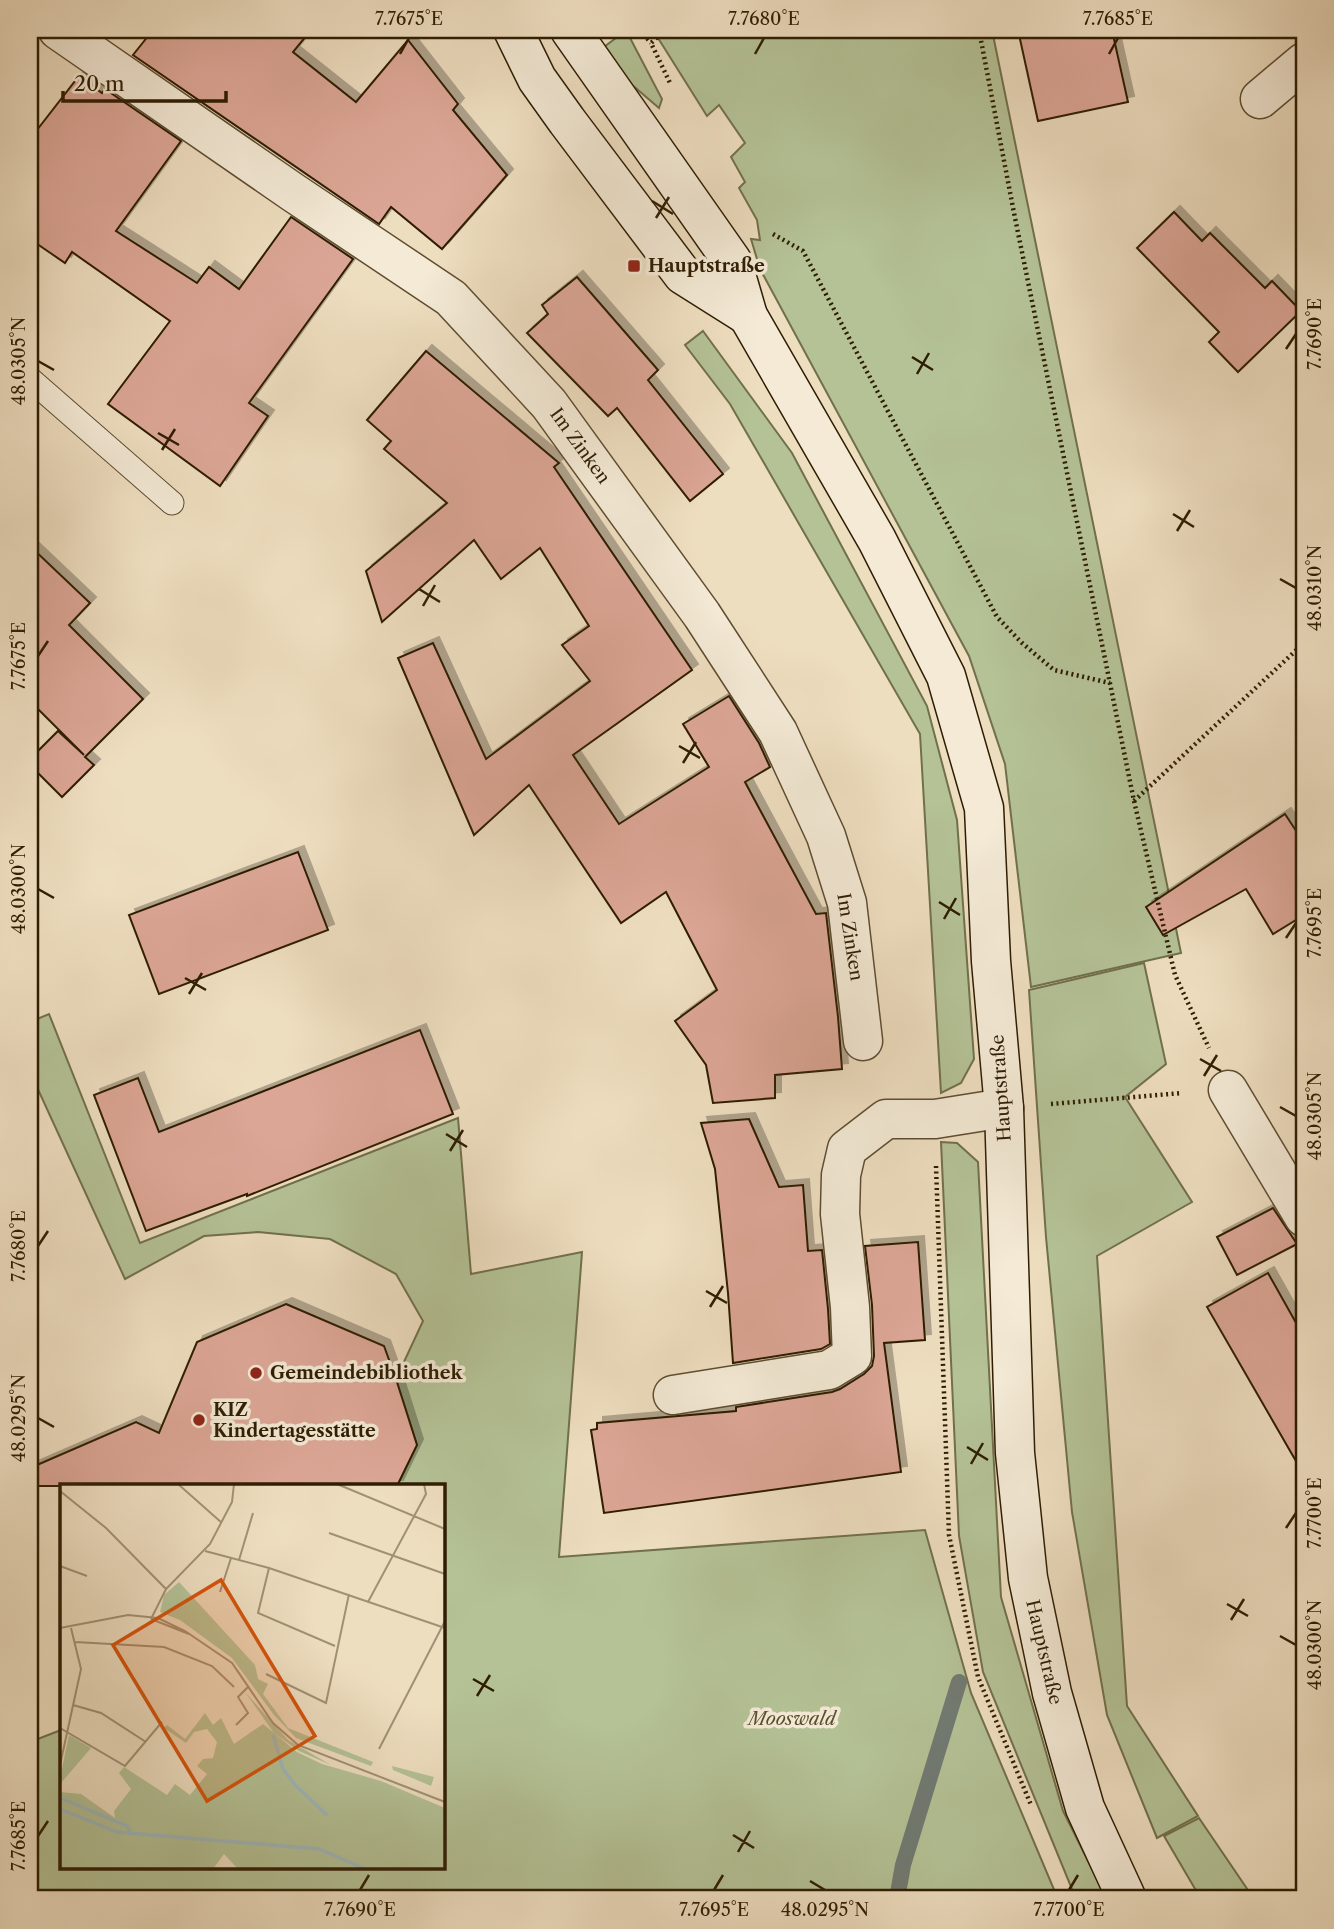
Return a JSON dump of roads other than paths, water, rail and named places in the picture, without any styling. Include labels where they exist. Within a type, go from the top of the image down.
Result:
[{"type":"street","name":"Im Zinken","points":[[58,30],[451,298],[549,404],[702,615],[778,732],[826,836],[847,903],[863,1041]]},
{"type":"street","name":"Hauptstraße","points":[[513,30],[537,79],[683,275],[748,316]]},
{"type":"street","name":"Hauptstraße","points":[[570,30],[732,261],[748,316],[877,540],[946,676],[984,808],[992,961],[1004,1108],[1015,1453],[1028,1578],[1052,1693],[1085,1808],[1127,1899]]},
{"type":"street","points":[[1260,99],[1304,62]]},
{"type":"street","points":[[1228,1090],[1304,1217]]},
{"type":"street","points":[[673,1395],[830,1370],[852,1356],[850,1307],[840,1214],[841,1175],[847,1149],[886,1119],[935,1119],[1004,1108]]},
{"type":"lane","points":[[30,379],[172,503]]},
{"type":"waterway","points":[[897,1899],[903,1865],[959,1682]]},
{"type":"place","name":"Hauptstraße","points":[[634,266]]},
{"type":"place","name":"Gemeindebibliothek","points":[[256,1373]]},
{"type":"place","name":"KIZ Kindertagesstätte","points":[[199,1420]]},
{"type":"park label","name":"Mooswald","points":[[792,1719]]}]
